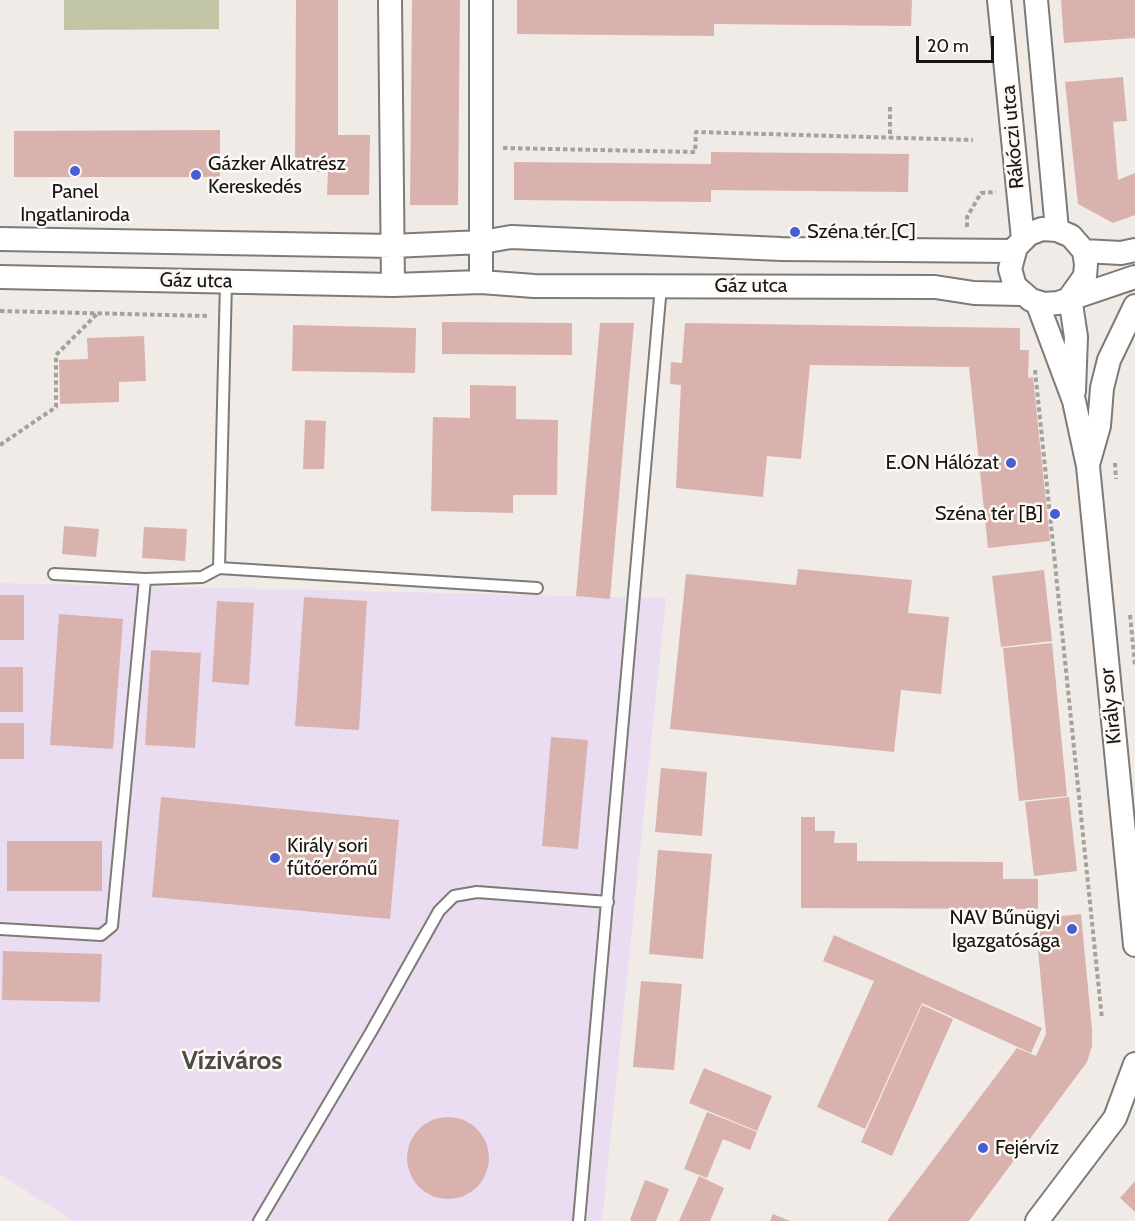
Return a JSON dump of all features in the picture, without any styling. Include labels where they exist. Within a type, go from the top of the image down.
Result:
[{"type":"street","points":[[390,0],[393,285]]},
{"type":"street","points":[[481,0],[481,282]]},
{"type":"street","name":"Rákóczi utca","points":[[999,0],[1018,245]]},
{"type":"street","name":"Rákóczi utca","points":[[1036,0],[1057,230]]},
{"type":"street","points":[[1070,297],[1085,276],[1084,251],[1071,236],[1057,230],[1035,231],[1018,245],[1010,269],[1015,286],[1029,298],[1058,303],[1070,297],[1135,277]]},
{"type":"street","name":"Gáz utca","points":[[0,239],[392,246],[482,242],[511,237],[781,249],[969,252],[1018,245]]},
{"type":"street","points":[[1084,251],[1121,253],[1135,250]]},
{"type":"street","name":"Gáz utca","points":[[0,278],[393,285],[481,282],[534,286],[935,287],[1029,298]]},
{"type":"street","name":"Király sor","points":[[1070,297],[1076,337],[1074,401]]},
{"type":"street","name":"Király sor","points":[[1029,298],[1074,401],[1088,466],[1135,945]]},
{"type":"street","name":"Király sor","points":[[1088,466],[1099,426],[1102,388],[1109,360],[1135,306]]},
{"type":"street","points":[[1037,1221],[1115,1118],[1135,1064]]},
{"type":"lane","points":[[219,568],[226,282]]},
{"type":"lane","points":[[579,1221],[661,286]]},
{"type":"lane","points":[[54,574],[145,579],[202,577],[219,568],[537,588]]},
{"type":"lane","points":[[0,929],[101,935],[112,926],[145,579]]},
{"type":"lane","points":[[259,1221],[371,1032],[439,911],[454,896],[477,892],[608,902]]},
{"type":"path","points":[[890,106],[890,138]]},
{"type":"path","points":[[481,147],[695,152],[696,132],[973,140]]},
{"type":"path","points":[[969,252],[966,217],[981,193]]},
{"type":"path","points":[[0,311],[224,317]]},
{"type":"path","points":[[0,445],[56,407],[56,356],[98,312]]},
{"type":"path","points":[[1034,363],[1102,1019]]},
{"type":"path","points":[[1115,459],[1116,481]]},
{"type":"path","points":[[1129,607],[1135,665]]},
{"type":"shaded area","points":[[0,583],[666,598],[602,1221],[73,1221],[0,1174]]},
{"type":"green space","points":[[64,0],[219,0],[219,29],[64,30]]},
{"type":"building","points":[[296,0],[338,0],[338,135],[370,135],[369,195],[327,195],[328,172],[295,172]]},
{"type":"building","points":[[412,0],[460,0],[458,205],[410,205]]},
{"type":"building","points":[[517,0],[912,0],[911,26],[714,24],[714,36],[517,34]]},
{"type":"building","points":[[1061,0],[1135,0],[1135,38],[1064,43]]},
{"type":"building","points":[[1123,77],[1127,121],[1113,122],[1118,180],[1135,173],[1135,215],[1113,223],[1078,204],[1065,82]]},
{"type":"building","points":[[220,130],[220,177],[14,177],[14,131]]},
{"type":"building","points":[[711,152],[909,154],[908,192],[711,190],[711,202],[514,200],[514,162],[711,164]]},
{"type":"building","points":[[442,322],[572,323],[572,355],[442,354]]},
{"type":"building","points":[[600,323],[634,323],[610,599],[576,596]]},
{"type":"building","points":[[685,323],[1020,328],[1020,350],[1029,350],[1028,378],[1033,377],[1050,541],[988,548],[969,367],[810,365],[801,459],[767,456],[763,497],[676,488],[681,385],[670,384],[671,362],[682,363]]},
{"type":"building","points":[[293,325],[416,328],[415,373],[292,371]]},
{"type":"building","points":[[144,336],[146,381],[119,382],[119,402],[60,404],[59,360],[88,359],[87,338]]},
{"type":"building","points":[[470,385],[516,386],[516,419],[558,420],[557,495],[513,495],[513,513],[431,511],[433,417],[470,418]]},
{"type":"building","points":[[305,420],[326,421],[324,469],[303,469]]},
{"type":"building","points":[[64,526],[99,529],[96,557],[62,554]]},
{"type":"building","points":[[144,527],[187,529],[185,561],[142,558]]},
{"type":"building","points":[[798,569],[912,580],[908,613],[949,617],[941,694],[901,690],[894,752],[670,729],[686,574],[796,585]]},
{"type":"building","points":[[1044,570],[1052,641],[1001,647],[992,576]]},
{"type":"building","points":[[0,595],[24,595],[24,640],[0,640]]},
{"type":"building","points":[[304,597],[367,601],[359,730],[295,726]]},
{"type":"building","points":[[217,601],[254,603],[249,685],[212,682]]},
{"type":"building","points":[[59,614],[123,619],[113,749],[50,745]]},
{"type":"building","points":[[1052,643],[1067,796],[1019,801],[1003,648]]},
{"type":"building","points":[[151,650],[201,653],[195,748],[145,745]]},
{"type":"building","points":[[0,667],[23,667],[23,712],[0,712]]},
{"type":"building","points":[[0,723],[24,723],[24,759],[0,759]]},
{"type":"building","points":[[551,737],[588,740],[578,849],[542,846]]},
{"type":"building","points":[[661,768],[707,772],[702,836],[655,832]]},
{"type":"building","name":"Király sori fűtőerőmű","points":[[161,797],[399,820],[390,919],[152,897]]},
{"type":"building","points":[[1069,797],[1077,871],[1034,876],[1025,802]]},
{"type":"building","points":[[801,817],[815,817],[815,831],[835,831],[834,843],[857,843],[857,861],[1003,862],[1003,879],[1038,879],[1038,909],[801,908]]},
{"type":"building","points":[[7,841],[102,841],[102,891],[7,891]]},
{"type":"building","points":[[658,850],[712,854],[703,959],[649,954]]},
{"type":"building","name":"Fejérvíz","points":[[1081,914],[1092,1030],[1092,1046],[1087,1062],[969,1221],[887,1221],[1017,1048],[1036,1056],[1046,1034],[1035,919]]},
{"type":"building","points":[[834,935],[1042,1028],[1031,1053],[922,1003],[865,1129],[817,1107],[874,981],[823,961]]},
{"type":"building","points":[[3,951],[102,954],[100,1002],[2,1000]]},
{"type":"building","points":[[641,981],[682,984],[674,1070],[633,1067]]},
{"type":"building","points":[[922,1005],[953,1019],[892,1156],[861,1142]]},
{"type":"building","points":[[704,1068],[772,1096],[757,1131],[689,1103]]},
{"type":"building","points":[[707,1112],[757,1132],[750,1150],[723,1139],[707,1178],[684,1169]]},
{"type":"building","points":[[448,1117],[464,1120],[477,1129],[486,1142],[489,1158],[486,1174],[477,1187],[464,1196],[448,1199],[432,1196],[419,1187],[410,1174],[407,1158],[410,1142],[419,1129],[432,1120]]},
{"type":"building","points":[[699,1176],[724,1188],[710,1221],[679,1221]]},
{"type":"building","points":[[645,1180],[669,1189],[656,1221],[632,1221],[630,1220]]},
{"type":"building","points":[[1135,1181],[1135,1212],[1120,1198]]},
{"type":"building","points":[[773,1214],[790,1221],[770,1221]]},
{"type":"place","name":"Panel Ingatlaniroda","points":[[75,171]]},
{"type":"place","name":"Gázker Alkatrész Kereskedés","points":[[196,175]]},
{"type":"place","name":"Széna tér [C]","points":[[795,232]]},
{"type":"place","name":"E.ON Hálózat","points":[[1011,463]]},
{"type":"place","name":"Széna tér [B]","points":[[1055,514]]},
{"type":"place","name":"Király sori fűtőerőmű","points":[[275,858]]},
{"type":"place","name":"NAV Bűnügyi Igazgatósága","points":[[1072,929]]},
{"type":"place","name":"Fejérvíz","points":[[983,1148]]},
{"type":"district","name":"Víziváros","points":[[232,1061]]}]
